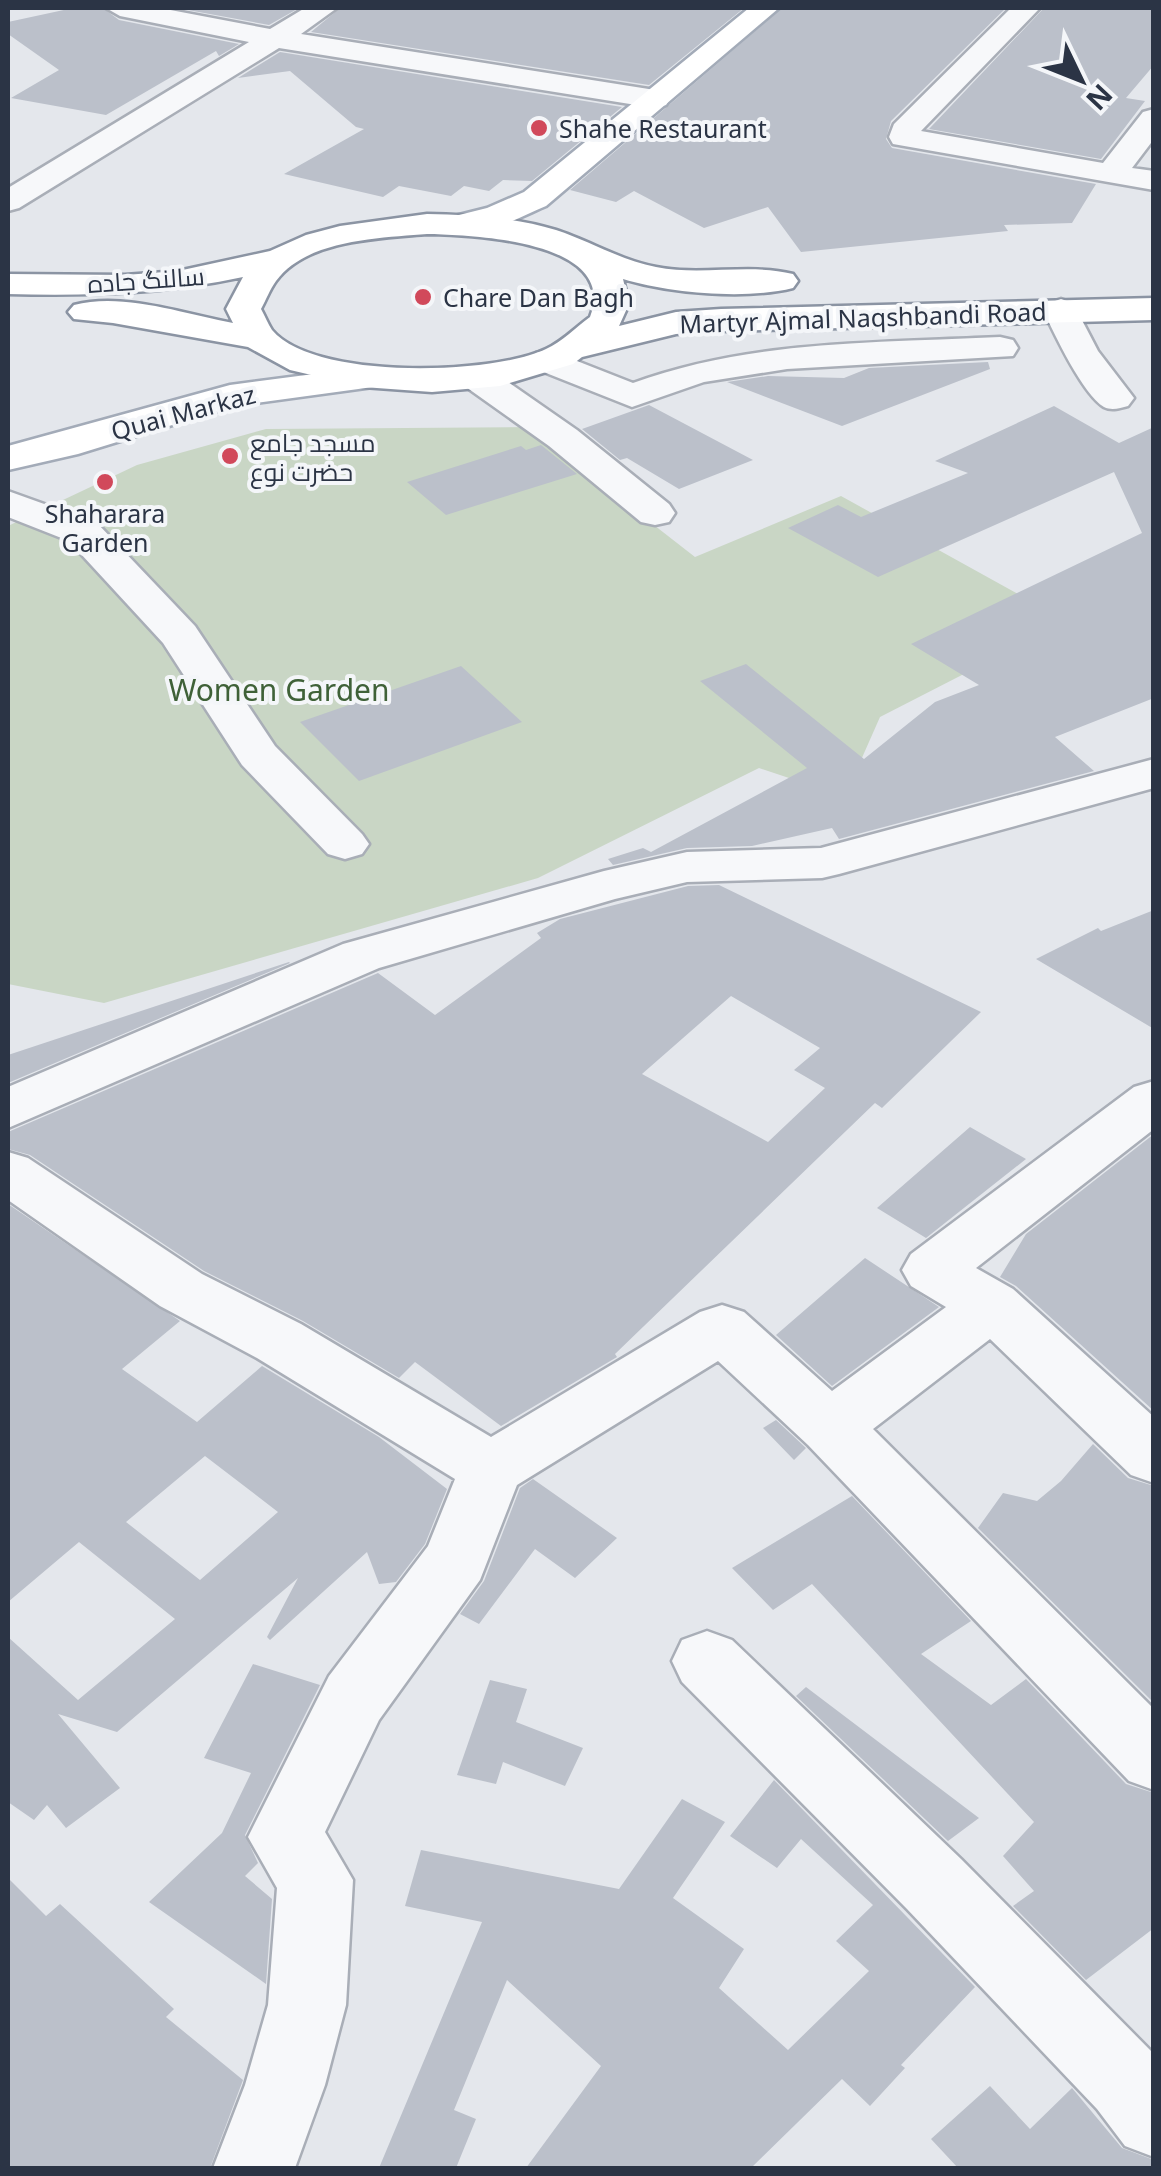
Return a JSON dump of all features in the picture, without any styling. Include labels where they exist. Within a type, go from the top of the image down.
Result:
[{"type":"main road","points":[[460,224],[499,215],[535,199],[766,8]]},
{"type":"main road","name":"Martyr Ajmal Naqshbandi Road","points":[[460,224],[527,234],[654,277],[710,282],[806,281]]},
{"type":"main road","name":"سالنگ جاده","points":[[8,284],[126,285],[178,281],[282,259],[332,238],[362,231],[460,224]]},
{"type":"main road","points":[[562,354],[596,333],[608,317],[612,300],[609,284],[580,255]]},
{"type":"main road","points":[[129,425],[263,341],[249,323],[245,306],[256,282],[282,259]]},
{"type":"main road","name":"Martyr Ajmal Naqshbandi Road","points":[[360,379],[399,383],[479,379],[676,323],[1154,277]]},
{"type":"main road","name":"Martyr Ajmal Naqshbandi Road","points":[[1072,286],[1154,308]]},
{"type":"main road","name":"سالنگ جاده","points":[[8,311],[113,312],[263,341],[289,358],[360,379]]},
{"type":"main road","name":"Quai Markaz","points":[[11,461],[280,386],[360,379]]},
{"type":"street","points":[[120,8],[272,38],[655,98]]},
{"type":"street","points":[[8,202],[324,8]]},
{"type":"street","points":[[1026,8],[905,130],[904,138],[1154,181]]},
{"type":"street","points":[[1111,174],[1154,118]]},
{"type":"street","points":[[1072,286],[1081,353],[1114,398]]},
{"type":"street","points":[[562,354],[632,396],[697,372],[788,358],[1000,348]]},
{"type":"street","points":[[479,379],[563,438],[655,513]]},
{"type":"street","points":[[8,503],[83,532],[180,636],[258,755],[346,844]]},
{"type":"street","points":[[8,1109],[361,956],[604,886],[687,867],[822,862],[1154,773]]},
{"type":"street","points":[[1154,1100],[932,1270],[992,1305],[1154,1457]]},
{"type":"street","points":[[8,1172],[181,1290],[279,1341],[491,1469]]},
{"type":"street","points":[[830,1427],[992,1305]]},
{"type":"street","points":[[254,2168],[285,2084],[307,2005],[315,1880],[285,1837],[354,1698],[456,1560],[491,1469],[722,1328],[830,1427],[1154,1758]]},
{"type":"street","points":[[706,1661],[934,1884],[1125,2081],[1154,2116]]},
{"type":"green space","name":"Women Garden","points":[[528,427],[695,557],[841,496],[1067,621],[880,717],[861,760],[816,787],[759,768],[538,878],[104,1003],[8,984],[8,526],[137,465],[266,429]]},
{"type":"building","points":[[73,8],[103,8],[119,20],[239,44],[219,56],[216,51],[106,115],[11,98],[59,70],[8,34],[8,22]]},
{"type":"building","points":[[177,8],[299,8],[269,25]]},
{"type":"building","points":[[340,8],[744,8],[649,85],[311,32]]},
{"type":"building","points":[[782,8],[1006,8],[891,121],[886,139],[892,148],[1096,184],[1072,223],[1004,225],[1008,231],[801,252],[768,207],[704,228],[634,191],[616,202],[570,190]]},
{"type":"building","points":[[1044,8],[1154,8],[1154,65],[1126,98],[1145,101],[1101,159],[929,129]]},
{"type":"building","points":[[280,52],[622,107],[532,181],[503,180],[489,191],[464,186],[451,196],[399,186],[383,197],[284,174],[364,129],[356,127],[290,71],[238,78]]},
{"type":"building","points":[[988,362],[990,369],[842,426],[727,382],[768,376],[844,378],[869,368]]},
{"type":"building","points":[[649,405],[753,460],[679,489],[627,458],[620,460],[582,429]]},
{"type":"building","points":[[1054,406],[1119,443],[1154,427],[1154,698],[1055,737],[1094,771],[839,839],[832,828],[752,846],[687,848],[613,865],[608,859],[643,848],[651,852],[807,768],[700,681],[746,664],[864,759],[935,702],[979,685],[911,644],[1142,533],[1114,472],[878,577],[788,528],[838,505],[861,517],[968,473],[935,461]]},
{"type":"building","points":[[541,445],[577,474],[446,515],[407,482],[521,446],[526,450]]},
{"type":"building","points":[[461,666],[522,722],[359,781],[300,722]]},
{"type":"building","points":[[719,885],[981,1012],[882,1108],[875,1103],[615,1354],[617,1357],[501,1426],[415,1362],[399,1378],[303,1321],[204,1271],[30,1155],[8,1149],[8,1132],[378,973],[435,1015],[541,938],[537,933],[560,919],[688,886]],"holes":[[[731,996],[820,1048],[794,1070],[825,1088],[768,1142],[642,1074]]]},
{"type":"building","points":[[1154,910],[1154,1029],[1036,959],[1098,928],[1101,931]]},
{"type":"building","points":[[290,963],[8,1083],[8,1055]]},
{"type":"building","points":[[970,1127],[1026,1159],[926,1238],[877,1208]]},
{"type":"building","points":[[1154,1134],[1154,1411],[1016,1286],[1000,1277],[1026,1234]]},
{"type":"building","points":[[8,1204],[180,1321],[122,1369],[197,1422],[262,1366],[379,1437],[447,1489],[425,1544],[396,1582],[379,1584],[367,1552],[270,1640],[267,1637],[298,1578],[117,1732],[58,1714],[120,1788],[66,1828],[47,1805],[34,1820],[8,1802],[8,1637],[78,1700],[175,1619],[79,1542],[8,1602]],"holes":[[[205,1456],[278,1512],[200,1580],[126,1522]]]},
{"type":"building","points":[[865,1258],[939,1307],[832,1386],[776,1335]]},
{"type":"building","points":[[776,1420],[806,1448],[794,1460],[763,1428]]},
{"type":"building","points":[[1093,1444],[1128,1478],[1154,1486],[1154,1703],[978,1528],[1003,1493],[1037,1501],[1061,1481]]},
{"type":"building","points":[[533,1479],[617,1538],[575,1578],[535,1549],[479,1624],[460,1614],[484,1581],[520,1488]]},
{"type":"building","points":[[852,1496],[971,1621],[921,1654],[991,1705],[1026,1679],[1126,1784],[1154,1793],[1154,1928],[1086,1980],[1013,1906],[1034,1891],[1003,1856],[1034,1822],[812,1584],[773,1610],[732,1568]]},
{"type":"building","points":[[253,1664],[320,1685],[245,1835],[258,1863],[245,1876],[272,1899],[266,1984],[149,1902],[222,1833],[251,1773],[204,1758]]},
{"type":"building","points":[[490,1680],[527,1689],[516,1722],[583,1748],[565,1786],[503,1762],[496,1784],[457,1775]]},
{"type":"building","points":[[806,1687],[979,1818],[948,1841],[796,1696]]},
{"type":"building","points":[[774,1780],[975,1987],[901,2065],[905,2068],[870,2106],[842,2079],[751,2168],[526,2168],[601,2066],[507,1980],[454,2110],[476,2119],[456,2168],[379,2168],[482,1922],[405,1906],[421,1850],[619,1889],[682,1799],[725,1822],[673,1898],[744,1949],[719,1988],[788,2050],[869,1971],[836,1941],[873,1905],[801,1839],[777,1868],[730,1836]]},
{"type":"building","points":[[8,1878],[46,1916],[60,1904],[174,2009],[166,2017],[243,2080],[210,2168],[8,2168]]},
{"type":"building","points":[[990,2086],[1030,2129],[1072,2088],[1122,2148],[1154,2160],[1154,2168],[958,2168],[931,2139]]},
{"type":"place","name":"Shahe Restaurant","points":[[539,128]]},
{"type":"place","name":"Chare Dan Bagh","points":[[423,297]]},
{"type":"place","name":"مسجد جامع حضرت نوع","points":[[230,456]]},
{"type":"place","name":"Shaharara Garden","points":[[105,482]]}]
